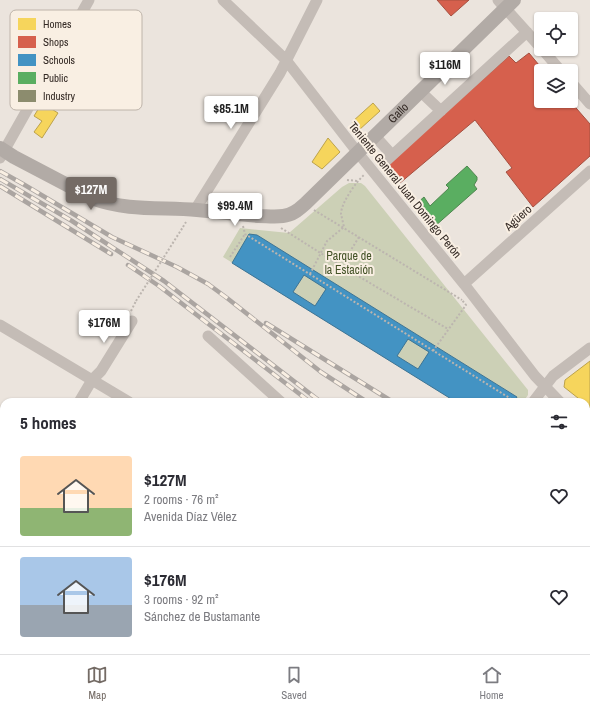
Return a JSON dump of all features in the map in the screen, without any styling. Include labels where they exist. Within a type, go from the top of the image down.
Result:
[{"type":"main road","name":"Gallo","points":[[1,152],[94,199],[107,204],[195,210],[279,222],[297,211],[358,153],[421,92],[506,3]]},
{"type":"street","points":[[83,10],[89,0]]},
{"type":"street","name":"Teniente General Juan Domingo Perón","points":[[223,0],[286,60],[466,292],[544,386],[556,398]]},
{"type":"street","points":[[195,210],[280,73],[317,0]]},
{"type":"street","points":[[506,3],[534,40]]},
{"type":"street","points":[[375,136],[389,158],[527,32]]},
{"type":"street","points":[[547,56],[555,64]]},
{"type":"street","points":[[578,90],[590,104]]},
{"type":"street","points":[[421,92],[441,111]]},
{"type":"street","points":[[1,152],[25,110]]},
{"type":"street","name":"Agüero","points":[[466,292],[590,171]]},
{"type":"street","points":[[81,398],[92,380],[101,371],[132,321]]},
{"type":"street","points":[[0,325],[122,398]]},
{"type":"street","points":[[208,336],[277,398]]},
{"type":"street","points":[[536,398],[553,376],[590,348]]},
{"type":"path","points":[[343,228],[341,215],[342,207],[358,181],[371,169]]},
{"type":"path","points":[[344,180],[358,181]]},
{"type":"path","points":[[313,209],[359,237],[466,292],[466,305],[433,351]]},
{"type":"path","points":[[136,301],[186,222]]},
{"type":"path","points":[[279,222],[341,266],[448,330]]},
{"type":"path","points":[[243,226],[245,234],[509,398]]},
{"type":"path","points":[[310,274],[328,241],[343,228]]},
{"type":"path","points":[[230,257],[245,234]]},
{"type":"path","points":[[341,266],[359,237]]},
{"type":"green space","name":"Parque de la Estación","points":[[349,183],[361,183],[365,186],[528,390],[528,395],[526,398],[450,398],[223,257],[240,228],[289,233],[342,187]]},
{"type":"building: Homes","points":[[373,103],[380,111],[359,130],[352,122]]},
{"type":"building: Homes","points":[[38,110],[53,110],[58,113],[42,138],[34,132],[42,121],[34,116]]},
{"type":"building: Homes","points":[[328,138],[340,152],[322,169],[312,162]]},
{"type":"building: Homes","points":[[590,361],[590,398],[578,398],[564,387],[565,380]]},
{"type":"building: Shops","points":[[437,0],[469,0],[451,16]]},
{"type":"building: Shops","points":[[529,53],[538,64],[534,64],[534,108],[576,108],[590,124],[590,156],[533,207],[506,172],[512,168],[475,120],[400,183],[386,166],[509,56],[516,63]]},
{"type":"building: Schools","points":[[249,234],[257,235],[517,397],[450,398],[232,263]],"holes":[[[304,275],[326,289],[315,306],[293,292]],[[408,339],[429,352],[418,369],[397,356]]]},
{"type":"building: Public","points":[[467,166],[477,177],[474,185],[477,189],[434,227],[416,204],[424,197],[430,206],[449,188],[446,185]]},
{"type":"railway","points":[[0,171],[112,237],[177,267],[208,284],[321,372],[361,398]]},
{"type":"railway","points":[[0,179],[72,221],[164,281],[316,398]]},
{"type":"railway","points":[[0,186],[111,254]]},
{"type":"railway","points":[[128,265],[159,286],[305,398]]},
{"type":"railway","points":[[266,323],[387,398]]}]
